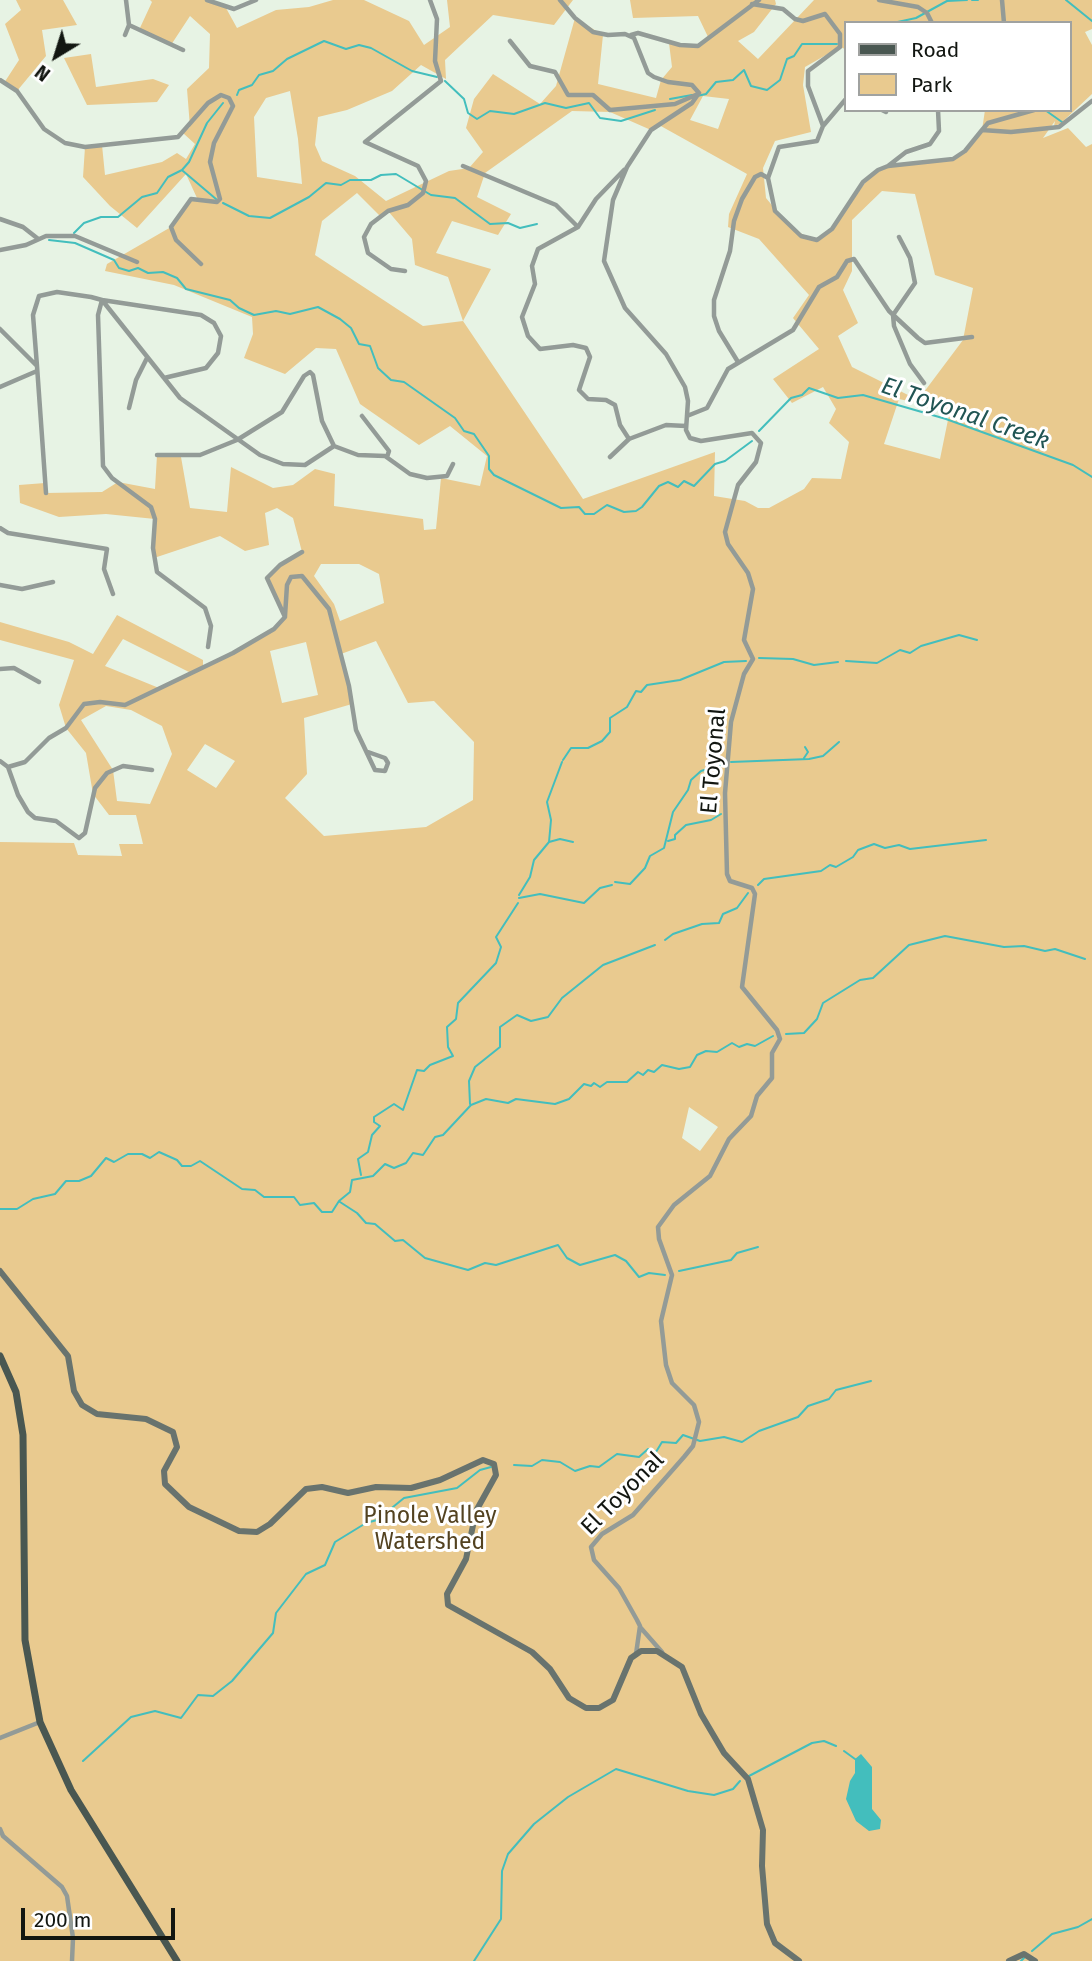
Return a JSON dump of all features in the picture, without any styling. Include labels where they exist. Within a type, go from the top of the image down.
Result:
[{"type":"main road","points":[[0,1356],[16,1392],[23,1435],[25,1640],[40,1722],[71,1790],[177,1961]]},
{"type":"street","points":[[125,34],[129,25],[126,0]]},
{"type":"street","points":[[207,0],[234,9],[256,0]]},
{"type":"street","points":[[405,271],[391,269],[368,253],[364,237],[371,224],[388,211],[408,205],[423,193],[426,181],[418,166],[365,142],[441,81],[435,61],[437,19],[430,0]]},
{"type":"street","points":[[560,0],[593,32],[603,35],[638,33],[680,45],[698,46],[759,0]]},
{"type":"street","points":[[879,0],[918,7],[927,13],[931,21]]},
{"type":"street","points":[[1002,0],[1004,21]]},
{"type":"street","points":[[752,4],[783,9],[795,19],[803,21],[825,14],[840,34],[840,47],[808,71],[808,86],[823,126]]},
{"type":"street","points":[[129,25],[183,51]]},
{"type":"street","points":[[630,35],[639,46],[648,73],[668,82],[692,85],[699,93]]},
{"type":"street","points":[[510,41],[530,66],[555,72],[568,95],[593,95],[610,110],[674,104],[699,93]]},
{"type":"street","points":[[0,80],[17,91],[44,129],[65,143],[85,147],[178,137],[208,103],[221,95],[229,97],[233,106],[214,143],[210,162],[220,199],[217,202],[191,199],[171,227],[176,240],[201,264]]},
{"type":"street","points":[[610,457],[629,439],[666,425],[686,426],[687,396],[674,366],[625,308],[604,261],[613,200],[627,167],[651,130],[692,103],[699,93]]},
{"type":"street","points":[[844,101],[823,126],[817,141],[779,147],[768,178],[775,211],[801,236],[817,240],[832,229],[863,182],[906,152],[930,144],[939,131],[938,112]]},
{"type":"street","points":[[982,130],[1011,132],[1059,127],[1092,101]]},
{"type":"street","points":[[888,166],[953,159],[965,151],[988,123],[1027,112]]},
{"type":"street","points":[[463,166],[556,205],[578,227]]},
{"type":"street","points":[[627,167],[596,199],[578,227],[538,249],[532,266],[535,284],[525,307],[524,324],[530,340],[540,349],[573,345],[586,348],[590,357],[579,390],[588,399],[606,400],[615,405],[620,425],[629,439]]},
{"type":"street","points":[[738,362],[713,316],[714,300],[730,251],[734,221],[742,199],[755,177],[761,174],[768,178]]},
{"type":"street","points":[[0,219],[23,228],[37,238]]},
{"type":"street","points":[[0,250],[26,245],[37,238],[75,236],[137,262]]},
{"type":"street","points":[[899,237],[909,258],[915,283],[893,314],[899,341],[924,383]]},
{"type":"street","points":[[687,416],[707,408],[722,376],[738,362],[793,330],[819,287],[837,277],[847,261],[854,259],[893,314],[925,343],[972,337]]},
{"type":"street","points":[[46,493],[33,315],[34,304],[39,296],[57,292],[201,315],[214,323],[221,336],[218,353],[206,368],[164,378]]},
{"type":"street","points":[[102,300],[180,398],[237,440],[283,464],[305,465],[334,446]]},
{"type":"street","points":[[102,300],[98,315],[103,466],[112,478],[151,507],[155,519],[153,548],[157,572],[205,608],[211,626],[208,647]]},
{"type":"street","points":[[0,328],[37,369]]},
{"type":"street","points":[[130,408],[136,380],[147,358]]},
{"type":"street","points":[[0,387],[37,369]]},
{"type":"street","points":[[157,456],[200,455],[237,440],[282,412],[304,376],[310,372],[313,375],[322,421],[334,446],[358,455],[387,457],[410,474],[426,478],[447,476],[453,464]]},
{"type":"street","points":[[362,415],[389,451],[387,457]]},
{"type":"street","name":"El Toyonal","points":[[664,1654],[640,1626],[619,1588],[594,1560],[591,1547],[602,1534],[633,1515],[692,1446],[698,1432],[698,1413],[672,1383],[666,1365],[661,1321],[672,1275],[659,1239],[659,1227],[674,1205],[710,1176],[729,1139],[751,1116],[757,1096],[772,1079],[772,1053],[780,1039],[777,1030],[742,987],[755,894],[752,888],[730,881],[727,874],[725,793],[730,722],[744,674],[753,659],[744,640],[753,589],[748,573],[729,544],[725,531],[738,485],[757,462],[761,443],[752,433],[695,440],[687,434],[686,426]]},
{"type":"street","points":[[0,528],[8,533],[107,549],[104,569],[113,594]]},
{"type":"street","points":[[285,617],[267,578],[280,565],[302,552]]},
{"type":"street","points":[[8,767],[25,762],[49,737],[66,729],[84,704],[100,702],[125,705],[236,652],[274,629],[288,610],[286,585],[291,577],[302,576],[329,609],[349,686],[356,730],[374,770],[385,771],[388,763],[385,758],[368,752]]},
{"type":"street","points":[[0,585],[22,589],[54,582]]},
{"type":"street","points":[[0,669],[14,668],[39,682]]},
{"type":"street","points":[[0,761],[8,767],[18,795],[28,812],[35,818],[56,821],[79,838],[85,833],[95,788],[107,773],[122,766],[152,770]]},
{"type":"street","points":[[0,1271],[68,1356],[74,1391],[82,1405],[97,1414],[146,1419],[176,1436],[177,1447],[163,1477],[170,1490],[188,1507],[246,1533],[270,1524],[306,1489],[322,1487],[348,1493],[376,1487],[411,1488],[440,1480],[477,1462],[489,1460],[494,1464],[496,1475],[476,1511],[466,1559],[447,1594],[448,1605],[532,1652],[550,1669],[569,1698],[586,1708],[599,1708],[613,1700],[636,1654],[640,1626]]},
{"type":"street","points":[[636,1654],[648,1650],[664,1654],[687,1673],[701,1714],[724,1753],[748,1779],[763,1830],[762,1866],[768,1924],[775,1944],[799,1961]]},
{"type":"street","points":[[0,1738],[40,1722]]},
{"type":"street","points":[[0,1829],[3,1836],[62,1887],[67,1896],[73,1938],[72,1961]]},
{"type":"street","points":[[1009,1961],[1024,1954],[1035,1961]]},
{"type":"green space","points":[[16,0],[63,0],[77,25],[42,30],[46,56],[17,91],[4,83],[19,60],[5,24],[21,10]]},
{"type":"green space","name":"Pinole Valley Watershed","points":[[150,0],[207,0],[226,8],[237,28],[276,10],[309,7],[333,0],[364,0],[409,21],[424,45],[450,27],[447,0],[573,0],[554,25],[493,15],[445,60],[446,79],[421,65],[392,91],[347,110],[318,117],[315,145],[322,161],[355,176],[386,201],[449,171],[469,168],[483,152],[466,128],[474,99],[493,74],[540,104],[556,86],[575,18],[603,35],[598,84],[656,98],[661,80],[672,67],[669,43],[698,46],[709,39],[698,16],[633,18],[630,0],[775,0],[776,4],[754,32],[738,41],[758,59],[814,0],[1092,0],[1092,29],[1085,32],[1092,45],[1092,94],[1060,124],[1054,126],[1055,121],[1043,138],[1068,128],[1086,147],[1092,144],[1092,1961],[0,1961],[0,842],[74,843],[78,855],[122,856],[119,844],[143,844],[136,815],[109,815],[93,794],[86,753],[66,728],[59,705],[74,660],[0,640],[0,622],[69,642],[93,654],[117,615],[203,660],[203,667],[274,629],[284,617],[267,578],[280,565],[302,552],[293,518],[277,508],[265,513],[269,545],[245,551],[220,536],[154,558],[155,519],[106,514],[59,517],[20,503],[19,485],[45,483],[46,493],[102,492],[118,482],[155,489],[157,455],[181,457],[190,508],[227,512],[231,467],[273,488],[293,485],[315,469],[335,474],[334,506],[423,519],[424,530],[436,529],[441,478],[480,486],[487,456],[450,426],[419,445],[360,404],[336,349],[316,348],[285,374],[244,358],[253,334],[252,317],[174,285],[105,271],[107,264],[171,227],[191,199],[197,198],[186,174],[137,228],[110,206],[83,177],[85,147],[102,145],[105,175],[162,162],[177,153],[186,159],[195,144],[183,133],[190,127],[187,89],[209,68],[210,34],[190,16],[171,45],[139,30],[152,2]],"holes":[[[844,21],[1071,21],[1071,112],[985,112],[982,130],[958,157],[888,166],[870,176],[829,233],[812,240],[789,226],[766,198],[763,168],[775,141],[811,132],[803,85],[805,67],[840,47],[844,49]],[[290,91],[302,184],[257,177],[254,117],[266,98]],[[703,96],[729,99],[718,129],[690,120]],[[572,111],[610,112],[651,130],[659,125],[747,174],[729,214],[728,227],[759,239],[809,295],[793,318],[819,349],[773,379],[792,403],[823,387],[836,409],[829,423],[849,442],[841,479],[812,478],[804,489],[769,508],[758,508],[745,501],[714,496],[715,452],[583,499],[463,321],[491,269],[436,253],[452,221],[498,235],[511,214],[477,197],[485,173]],[[882,191],[915,194],[935,275],[973,288],[963,340],[918,400],[852,367],[838,336],[858,323],[843,290],[852,271],[852,220]],[[357,193],[381,217],[388,211],[412,239],[415,265],[448,277],[463,321],[423,326],[315,255],[322,221]],[[899,399],[950,410],[940,459],[884,444]],[[321,564],[359,564],[379,574],[384,603],[340,621],[334,604],[314,576]],[[123,639],[191,673],[159,688],[105,666]],[[376,641],[408,703],[434,701],[474,742],[473,800],[426,827],[324,836],[285,798],[307,774],[304,718],[352,704],[341,654]],[[306,642],[318,695],[282,703],[270,651]],[[106,706],[131,710],[162,726],[172,754],[150,804],[117,801],[113,770],[81,720]],[[205,744],[235,761],[216,788],[187,770]],[[689,1107],[718,1127],[700,1151],[682,1138]]]},
{"type":"green space","points":[[91,54],[96,87],[153,79],[169,85],[157,102],[87,105],[64,58]]},
{"type":"water","points":[[861,1754],[872,1767],[872,1809],[881,1820],[880,1829],[869,1831],[856,1821],[846,1799],[850,1781],[855,1773],[855,1759]]},
{"type":"waterway","name":"El Toyonal Creek","points":[[902,21],[916,18],[947,1],[967,0]]},
{"type":"waterway","name":"El Toyonal Creek","points":[[972,0],[978,0]]},
{"type":"waterway","name":"El Toyonal Creek","points":[[1066,0],[1092,21]]},
{"type":"waterway","name":"El Toyonal Creek","points":[[237,95],[239,90],[252,85],[259,75],[273,71],[287,59],[324,41],[346,49],[359,45],[371,48],[412,71],[437,77]]},
{"type":"waterway","name":"El Toyonal Creek","points":[[697,96],[706,94],[716,82],[733,80],[744,70],[751,86],[767,90],[780,80],[787,59],[794,56],[802,44],[837,44]]},
{"type":"waterway","name":"El Toyonal Creek","points":[[445,81],[464,99],[468,113],[477,119],[490,111],[514,114],[545,103],[566,108],[589,103],[600,118],[621,121],[655,110]]},
{"type":"waterway","name":"El Toyonal Creek","points":[[670,99],[692,95]]},
{"type":"waterway","name":"El Toyonal Creek","points":[[74,233],[84,223],[101,217],[118,217],[142,197],[157,193],[168,177],[182,170],[189,162],[207,123],[223,103]]},
{"type":"waterway","name":"El Toyonal Creek","points":[[1048,112],[1062,122]]},
{"type":"waterway","points":[[183,171],[216,199]]},
{"type":"waterway","points":[[223,203],[249,216],[270,218],[309,197],[326,183],[341,185],[350,180],[371,180],[381,175],[396,174],[431,195],[455,198],[490,224],[508,223],[520,228],[537,224]]},
{"type":"waterway","name":"El Toyonal Creek","points":[[49,240],[75,243],[114,260],[119,268],[129,271],[138,268],[148,273],[163,272],[177,278],[186,289],[230,300],[254,315],[276,311],[290,314],[318,307],[351,328],[359,344],[370,346],[378,368],[391,380],[404,382],[455,418],[464,431],[474,434],[489,456],[489,469],[494,475],[561,508],[579,507],[585,514],[594,514],[607,505],[624,512],[636,511],[659,486],[668,482],[678,487],[684,481],[694,486],[715,464],[725,461],[752,441]]},
{"type":"waterway","name":"El Toyonal Creek","points":[[759,431],[791,398],[802,395],[809,388],[838,398],[863,395],[946,419],[1073,465],[1092,477]]},
{"type":"waterway","points":[[846,661],[877,663],[900,650],[910,653],[921,646],[959,635],[977,640]]},
{"type":"waterway","points":[[759,658],[793,659],[814,665],[838,662]]},
{"type":"waterway","points":[[563,760],[571,748],[588,748],[602,741],[610,732],[610,718],[627,707],[636,691],[641,692],[647,685],[680,680],[724,662],[746,661]]},
{"type":"waterway","points":[[731,762],[809,759],[823,756],[839,742]]},
{"type":"waterway","points":[[804,758],[808,752],[805,747]]},
{"type":"waterway","points":[[519,895],[530,877],[534,860],[549,842],[551,820],[547,802],[562,762]]},
{"type":"waterway","points":[[615,882],[630,884],[645,868],[650,856],[664,848],[673,812],[688,790],[691,780],[701,771],[724,764]]},
{"type":"waterway","points":[[668,841],[675,839],[675,835],[686,825],[711,820],[721,814]]},
{"type":"waterway","points":[[549,842],[560,839],[573,842]]},
{"type":"waterway","points":[[758,885],[764,879],[821,871],[830,865],[836,867],[853,857],[858,850],[874,844],[885,848],[899,845],[910,849],[986,840]]},
{"type":"waterway","points":[[519,898],[540,894],[584,903],[600,888],[612,885]]},
{"type":"waterway","points":[[665,940],[673,934],[702,924],[719,923],[723,914],[737,908],[748,893]]},
{"type":"waterway","points":[[361,1175],[358,1159],[368,1152],[372,1135],[380,1126],[374,1122],[374,1117],[394,1104],[403,1110],[417,1070],[424,1071],[430,1065],[453,1056],[448,1047],[447,1027],[456,1019],[458,1003],[496,963],[501,947],[496,937],[518,903]]},
{"type":"waterway","points":[[786,1034],[804,1033],[817,1019],[823,1003],[860,980],[873,978],[909,945],[945,936],[1004,947],[1024,946],[1045,951],[1055,949],[1085,959]]},
{"type":"waterway","points":[[470,1104],[469,1081],[475,1067],[500,1047],[500,1027],[517,1015],[531,1021],[548,1017],[562,998],[603,965],[655,945]]},
{"type":"waterway","points":[[0,1209],[17,1209],[33,1199],[55,1194],[66,1181],[79,1181],[91,1176],[106,1158],[114,1162],[128,1154],[142,1154],[150,1158],[159,1152],[177,1160],[182,1166],[191,1166],[200,1161],[242,1189],[255,1190],[264,1197],[294,1197],[300,1205],[314,1203],[322,1212],[332,1212],[339,1201],[350,1192],[352,1180],[373,1176],[385,1164],[394,1168],[406,1163],[413,1153],[423,1155],[435,1137],[443,1135],[471,1105],[486,1099],[508,1103],[516,1099],[555,1104],[569,1099],[584,1084],[591,1086],[594,1083],[600,1087],[607,1082],[627,1082],[638,1072],[643,1075],[648,1070],[654,1072],[662,1065],[679,1069],[690,1067],[697,1055],[706,1051],[717,1052],[732,1043],[739,1047],[747,1044],[755,1046],[773,1036]]},
{"type":"waterway","points":[[340,1202],[357,1213],[366,1223],[375,1224],[395,1241],[403,1240],[425,1258],[468,1270],[485,1263],[496,1265],[558,1245],[567,1258],[580,1265],[615,1255],[626,1261],[639,1277],[649,1273],[665,1275]]},
{"type":"waterway","points":[[679,1271],[731,1260],[737,1253],[758,1247]]},
{"type":"waterway","points":[[514,1465],[532,1466],[542,1460],[560,1462],[575,1471],[590,1466],[599,1467],[617,1454],[639,1457],[648,1449],[656,1452],[662,1442],[676,1443],[683,1435],[700,1441],[724,1437],[742,1442],[759,1431],[798,1417],[808,1406],[829,1399],[836,1390],[871,1381]]},
{"type":"waterway","points":[[83,1761],[131,1717],[155,1711],[181,1718],[198,1695],[213,1696],[232,1681],[273,1633],[276,1613],[306,1574],[325,1565],[335,1542],[366,1523],[377,1520],[404,1498],[457,1488],[480,1470],[491,1467]]},
{"type":"waterway","points":[[749,1776],[812,1743],[824,1741],[836,1746]]},
{"type":"waterway","points":[[844,1751],[855,1759]]},
{"type":"waterway","points":[[474,1961],[501,1919],[502,1871],[508,1854],[534,1824],[568,1797],[616,1769],[688,1791],[714,1795],[733,1789],[740,1781]]},
{"type":"waterway","points":[[1032,1951],[1052,1934],[1078,1927],[1092,1919]]},
{"type":"waterway","points":[[1021,1961],[1024,1958]]}]
